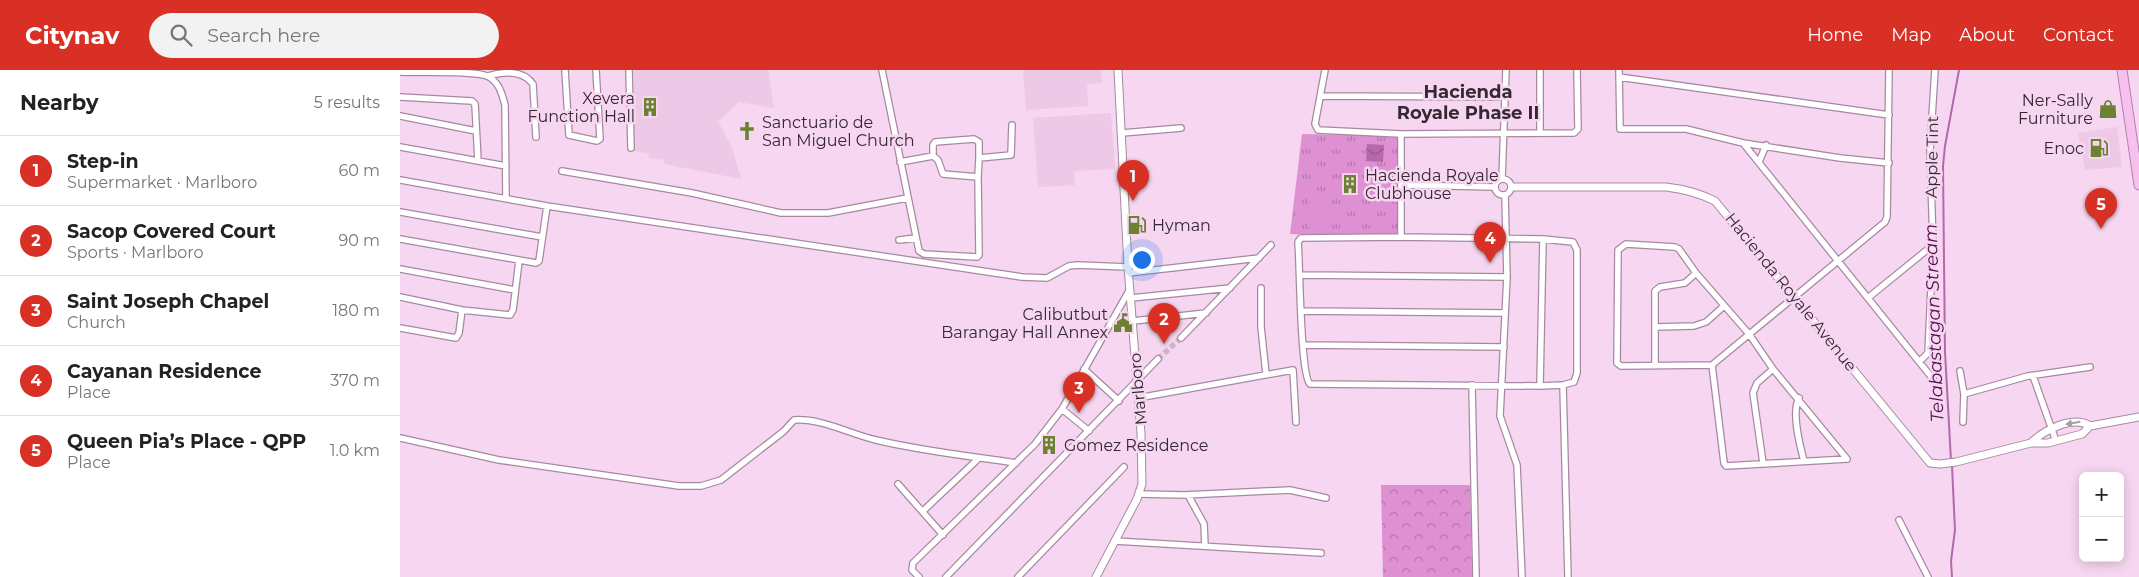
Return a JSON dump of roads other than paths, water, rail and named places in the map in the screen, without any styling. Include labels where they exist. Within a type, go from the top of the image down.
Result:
[{"type":"highway","points":[[2122,70],[2139,185]]},
{"type":"street","points":[[400,72],[476,73],[488,76],[517,70],[530,78],[533,84],[536,137]]},
{"type":"street","points":[[565,70],[569,135],[597,141],[600,139],[596,70]]},
{"type":"street","points":[[630,70],[632,148]]},
{"type":"street","points":[[882,70],[917,248],[924,254],[977,257],[979,255],[979,142],[974,139],[935,142],[933,145],[933,156]]},
{"type":"street","name":"Marlboro","points":[[1096,577],[1139,494],[1142,484],[1142,433],[1128,270],[1118,70]]},
{"type":"street","points":[[1325,70],[1315,124],[1318,130],[1401,134],[1576,132],[1577,70]]},
{"type":"street","points":[[1502,179],[1506,70]]},
{"type":"street","points":[[1540,70],[1540,133]]},
{"type":"street","points":[[1619,70],[1619,128],[1621,130],[1686,129],[1744,143],[1840,158],[1889,163]]},
{"type":"street","points":[[1712,365],[1725,466],[1845,460],[1847,458],[1773,369],[1749,334],[1696,273],[1679,249],[1675,246],[1626,244],[1618,250],[1617,363],[1621,366],[1712,365],[1749,334],[1795,298],[1885,222],[1887,217],[1889,163],[1889,70]]},
{"type":"street","name":"Apple Tint","points":[[1920,361],[1928,352],[1933,245],[1930,169],[1935,70]]},
{"type":"street","points":[[488,76],[501,90],[506,105],[506,198]]},
{"type":"street","points":[[1620,77],[1889,115]]},
{"type":"street","points":[[1320,96],[1505,97]]},
{"type":"street","points":[[400,97],[472,101],[475,104],[478,161]]},
{"type":"street","points":[[400,116],[476,131]]},
{"type":"street","points":[[979,158],[1010,156],[1012,125]]},
{"type":"street","points":[[1122,133],[1181,128]]},
{"type":"street","points":[[1401,134],[1401,237]]},
{"type":"street","points":[[1744,143],[1840,260],[1933,379]]},
{"type":"street","points":[[1759,162],[1766,145]]},
{"type":"street","points":[[400,147],[506,166]]},
{"type":"street","points":[[900,162],[933,156],[938,160],[942,174],[978,177]]},
{"type":"street","points":[[562,171],[692,193],[781,213],[828,213],[907,198]]},
{"type":"street","points":[[400,180],[547,206],[1022,277],[1047,278],[1068,266],[1077,265],[1128,270],[1259,258]]},
{"type":"street","points":[[1498,180],[1509,181],[1512,187],[1511,191],[1505,196],[1498,194],[1495,187],[1498,180]]},
{"type":"street","points":[[1402,184],[1495,187]]},
{"type":"street","name":"Hacienda Royale Avenue","points":[[1512,187],[1681,188],[1699,193],[1715,201],[1928,461],[1940,464],[1956,462],[2031,443],[2040,444],[2056,441],[2082,434],[2090,426]]},
{"type":"street","points":[[1505,196],[1507,277],[1500,386],[1500,416],[1517,465],[1522,577]]},
{"type":"street","points":[[400,239],[519,262],[534,263],[539,261],[547,206]]},
{"type":"street","points":[[400,212],[542,237]]},
{"type":"street","points":[[1401,237],[1543,239],[1573,242],[1577,250],[1578,373],[1574,382],[1563,385],[1540,386],[1310,384],[1306,378],[1302,346],[1301,275],[1298,242],[1300,238],[1401,237]]},
{"type":"street","points":[[899,240],[916,238]]},
{"type":"street","points":[[1540,386],[1543,239]]},
{"type":"street","points":[[1181,338],[1271,245]]},
{"type":"street","points":[[1869,297],[1933,245]]},
{"type":"street","points":[[400,297],[462,310],[510,315],[513,310],[519,262]]},
{"type":"street","points":[[400,269],[515,290]]},
{"type":"street","points":[[1655,366],[1656,288],[1685,283],[1696,273]]},
{"type":"street","points":[[1301,275],[1507,277]]},
{"type":"street","points":[[1130,298],[1230,288]]},
{"type":"street","points":[[1260,288],[1261,328],[1266,374]]},
{"type":"street","points":[[919,577],[912,570],[913,564],[1035,444],[1062,409],[1130,289]]},
{"type":"street","points":[[1655,327],[1694,326],[1706,322],[1724,306]]},
{"type":"street","points":[[400,328],[456,338],[459,333],[462,310]]},
{"type":"street","points":[[1302,311],[1505,313]]},
{"type":"street","points":[[1133,321],[1206,313]]},
{"type":"street","points":[[1302,346],[1504,347]]},
{"type":"street","points":[[946,577],[1158,359]]},
{"type":"street","points":[[1964,394],[2033,376],[2090,367]]},
{"type":"street","points":[[1084,369],[1119,401]]},
{"type":"street","points":[[1763,463],[1753,393],[1757,382],[1773,369]]},
{"type":"street","points":[[1138,398],[1293,370],[1296,422]]},
{"type":"street","points":[[1960,371],[1964,394],[1963,422]]},
{"type":"street","points":[[2033,376],[2056,441]]},
{"type":"street","points":[[1472,385],[1476,577]]},
{"type":"street","points":[[1563,385],[1568,577]]},
{"type":"street","points":[[1799,398],[1796,404],[1796,416],[1804,461]]},
{"type":"street","points":[[1062,409],[1089,431]]},
{"type":"street","name":"Hacienda Royale Avenue","points":[[2031,443],[2044,432],[2078,421],[2090,426],[2139,417]]},
{"type":"street","points":[[400,438],[499,460],[679,486],[701,486],[721,480],[784,431],[794,420],[822,424],[876,440],[1016,463]]},
{"type":"street","points":[[923,511],[979,458]]},
{"type":"street","points":[[1018,577],[1124,467]]},
{"type":"street","points":[[898,484],[943,535]]},
{"type":"street","points":[[1139,494],[1188,495],[1290,490],[1326,498]]},
{"type":"street","points":[[1188,495],[1204,524],[1205,546]]},
{"type":"street","points":[[1899,520],[1928,577]]},
{"type":"street","points":[[1115,541],[1322,553]]},
{"type":"water","points":[[1367,144],[1384,145],[1383,162],[1366,161]]},
{"type":"waterway","name":"Telabastagan Stream","points":[[1951,461],[1945,352],[1943,166],[1959,70]]},
{"type":"waterway","name":"Telabastagan Stream","points":[[1952,466],[1955,530],[1951,561],[1952,577]]},
{"type":"tunnel","points":[[1158,359],[1181,338]]},
{"type":"place","name":"Xevera Function Hall","points":[[650,107]]},
{"type":"place","name":"Ner-Sally Furniture","points":[[2108,109]]},
{"type":"place","name":"Sanctuario de San Miguel Church","points":[[747,131]]},
{"type":"place","name":"Enoc","points":[[2099,148]]},
{"type":"place","name":"Hacienda Royale Clubhouse","points":[[1350,184]]},
{"type":"place","name":"Step-in","points":[[1133,201]]},
{"type":"place","name":"Hyman","points":[[1137,225]]},
{"type":"place","name":"Queen Pia’s Place - QPP","points":[[2101,229]]},
{"type":"place","name":"Cayanan Residence","points":[[1490,263]]},
{"type":"place","name":"Calibutbut Barangay Hall Annex","points":[[1123,323]]},
{"type":"place","name":"Sacop Covered Court","points":[[1164,344]]},
{"type":"place","name":"Saint Joseph Chapel","points":[[1079,413]]},
{"type":"place","name":"Gomez Residence","points":[[1049,445]]},
{"type":"district","name":"Hacienda Royale Phase II","points":[[1468,102]]}]
